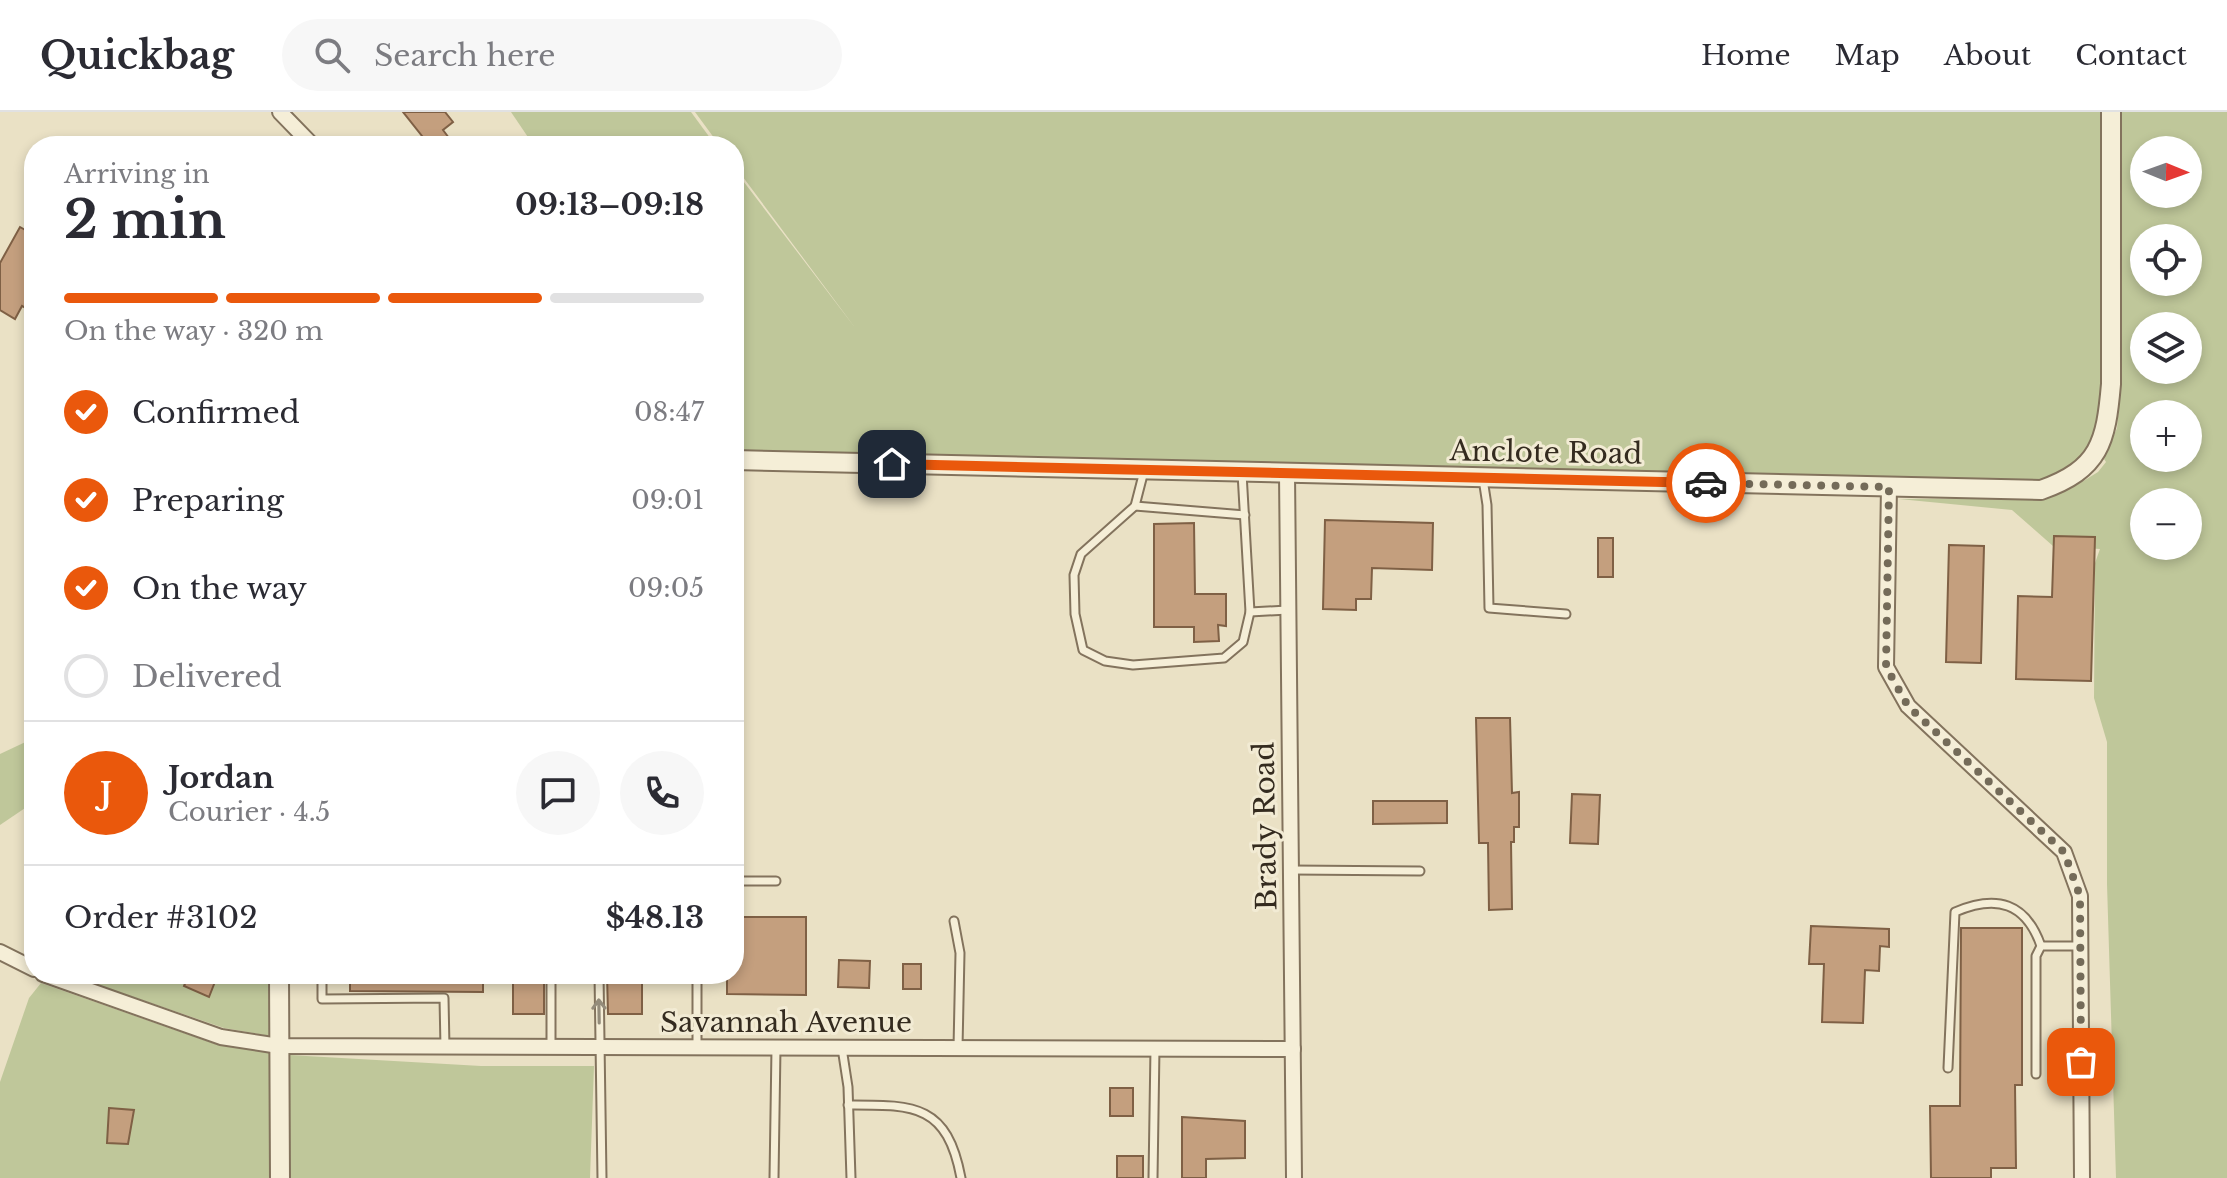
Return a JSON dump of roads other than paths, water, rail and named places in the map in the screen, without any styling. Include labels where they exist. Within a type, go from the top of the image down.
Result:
[{"type":"street","points":[[280,112],[303,136]]},
{"type":"street","name":"Anclote Road","points":[[744,460],[2041,490],[2068,480],[2092,461],[2107,428],[2111,384],[2111,112]]},
{"type":"street","name":"Brady Road","points":[[1287,474],[1294,1178]]},
{"type":"street","points":[[1889,487],[1886,667],[1908,706],[2064,852],[2080,896],[2082,1178]]},
{"type":"street","points":[[0,952],[24,964]]},
{"type":"street","name":"Savannah Avenue","points":[[71,984],[221,1037],[279,1046],[1293,1049]]},
{"type":"street","points":[[279,984],[280,1178]]},
{"type":"lane","points":[[1144,471],[1135,506],[1081,554],[1074,588],[1075,614],[1083,650],[1105,661],[1133,665],[1224,658],[1243,642],[1250,612],[1242,473]]},
{"type":"lane","points":[[1483,479],[1487,505],[1489,608],[1566,614]]},
{"type":"lane","points":[[1135,506],[1245,515]]},
{"type":"lane","points":[[1250,612],[1288,610]]},
{"type":"lane","points":[[1291,870],[1420,871]]},
{"type":"lane","points":[[744,881],[776,881]]},
{"type":"lane","points":[[1948,1068],[1955,912],[1993,903],[2020,909],[2033,924],[2041,946],[2035,969],[2036,1074]]},
{"type":"lane","points":[[954,921],[960,953],[958,1048]]},
{"type":"lane","points":[[2041,946],[2080,946]]},
{"type":"lane","points":[[322,984],[322,999],[444,998],[445,1047]]},
{"type":"lane","points":[[551,984],[551,1047]]},
{"type":"lane","points":[[599,984],[602,1178]]},
{"type":"lane","points":[[697,984],[697,1047]]},
{"type":"lane","points":[[774,1178],[776,1047]]},
{"type":"lane","points":[[842,1048],[851,1178]]},
{"type":"lane","points":[[1153,1178],[1155,1048]]},
{"type":"lane","points":[[848,1105],[905,1105],[926,1114],[949,1139],[961,1178]]}]
